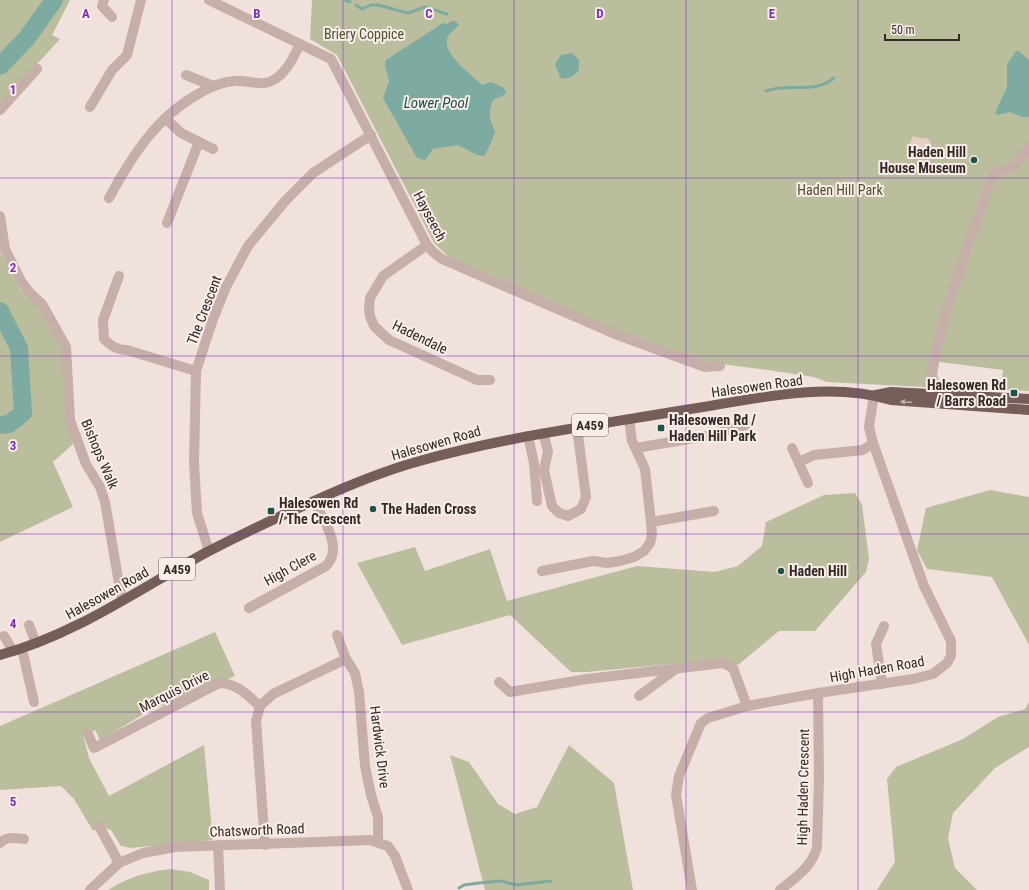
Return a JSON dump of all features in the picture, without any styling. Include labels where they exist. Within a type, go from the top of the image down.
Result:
[{"type":"main road","name":"Halesowen Road","points":[[39,642],[71,629],[209,551],[314,501],[353,484],[413,462],[485,444],[578,427],[758,398],[814,392],[874,395],[891,392],[938,396],[1029,399]]},
{"type":"main road","name":"Halesowen Road","points":[[874,395],[891,400],[1029,410]]},
{"type":"main road","name":"A459","points":[[0,655],[39,642]]},
{"type":"street","points":[[104,0],[102,6],[112,17]]},
{"type":"street","points":[[90,107],[112,70],[127,55],[141,0]]},
{"type":"street","name":"Hayseech","points":[[210,0],[331,59],[432,252],[442,259],[614,334],[705,367],[720,366]]},
{"type":"street","points":[[109,198],[128,163],[146,137],[165,118],[213,86],[235,81],[264,83],[273,81],[288,67],[300,44]]},
{"type":"street","points":[[0,110],[37,69]]},
{"type":"street","points":[[186,75],[213,86]]},
{"type":"street","points":[[165,118],[182,133],[213,149]]},
{"type":"street","name":"The Crescent","points":[[209,551],[197,513],[194,463],[196,371],[226,287],[248,246],[286,200],[313,174],[370,135]]},
{"type":"street","points":[[167,223],[199,142]]},
{"type":"street","points":[[938,396],[937,387],[930,374],[946,311],[993,174],[1013,166],[1029,148]]},
{"type":"street","name":"Bishops Walk","points":[[0,216],[5,249],[21,281],[30,293],[42,304],[66,347],[70,420],[86,464],[100,487],[105,502],[122,601]]},
{"type":"street","name":"Hadendale","points":[[427,245],[383,276],[370,298],[369,309],[374,326],[389,340],[477,380],[490,380]]},
{"type":"street","points":[[119,276],[103,320],[104,339],[111,346],[120,350],[127,350],[196,371]]},
{"type":"street","name":"High Haden Road","points":[[692,890],[676,795],[679,776],[701,723],[708,718],[747,706],[818,693],[882,684],[933,674],[947,663],[950,656],[952,647],[951,641],[924,586],[873,443],[869,427],[874,395]]},
{"type":"street","points":[[542,571],[593,561],[607,563],[620,561],[634,557],[644,551],[650,542],[652,534],[644,469],[632,440],[629,419]]},
{"type":"street","points":[[636,448],[712,435],[746,425]]},
{"type":"street","points":[[543,433],[548,451],[544,470],[552,506],[559,513],[568,516],[577,512],[584,502],[586,489],[578,427]]},
{"type":"street","points":[[528,436],[534,463],[537,501]]},
{"type":"street","points":[[799,462],[814,455],[863,450],[873,443]]},
{"type":"street","points":[[792,448],[808,483]]},
{"type":"street","name":"High Clere","points":[[249,608],[326,566],[331,560],[334,548],[314,501]]},
{"type":"street","points":[[651,522],[714,511]]},
{"type":"street","points":[[29,625],[39,642]]},
{"type":"street","points":[[882,684],[876,644],[884,626]]},
{"type":"street","name":"Hardwick Drive","points":[[337,635],[346,659],[355,673],[359,692],[366,766],[378,817],[378,841]]},
{"type":"street","points":[[4,636],[17,650],[34,702]]},
{"type":"street","points":[[264,844],[256,721],[260,706],[273,694],[346,659]]},
{"type":"street","points":[[500,682],[510,692],[587,679],[678,667],[722,663],[733,668],[747,706]]},
{"type":"street","points":[[639,696],[678,667]]},
{"type":"street","name":"Marquis Drive","points":[[88,734],[94,748],[219,683],[230,683],[241,689],[260,706]]},
{"type":"street","name":"High Haden Crescent","points":[[780,890],[810,864],[817,847],[819,786],[818,693]]},
{"type":"street","points":[[99,826],[119,863]]},
{"type":"street","points":[[0,842],[4,839],[11,838],[24,839]]},
{"type":"street","name":"Chatsworth Road","points":[[90,890],[119,863],[143,853],[175,847],[370,840],[378,841]]},
{"type":"street","points":[[378,841],[388,846],[395,856],[408,890]]},
{"type":"street","points":[[218,845],[220,890]]},
{"type":"green space","points":[[0,0],[70,0],[52,35],[60,39],[0,105]]},
{"type":"green space","name":"Haden Hill Park","points":[[312,0],[1029,0],[1029,391],[1000,390],[1003,370],[939,362],[937,377],[943,388],[827,382],[814,377],[704,362],[646,343],[451,259],[434,243],[337,55],[310,39]]},
{"type":"green space","points":[[0,251],[20,289],[38,306],[61,348],[73,444],[53,462],[73,507],[0,542]]},
{"type":"green space","points":[[990,490],[1029,497],[1029,645],[992,577],[927,569],[917,550],[926,508]]},
{"type":"green space","points":[[855,493],[862,505],[869,558],[866,572],[815,631],[779,631],[738,665],[723,659],[587,672],[571,672],[510,615],[402,645],[357,563],[415,547],[425,571],[490,549],[507,601],[637,566],[715,572],[738,566],[762,546],[766,522],[824,495]]},
{"type":"green space","points":[[215,632],[235,676],[149,711],[100,740],[95,730],[83,735],[89,758],[109,796],[204,745],[213,840],[131,848],[121,846],[111,830],[99,826],[93,831],[74,799],[61,786],[0,790],[0,726]]},
{"type":"green space","points":[[1029,702],[1029,747],[995,768],[953,813],[948,838],[955,868],[977,890],[877,890],[895,862],[887,779],[896,767],[963,739],[998,717],[1025,709]]},
{"type":"green space","points":[[569,745],[614,783],[633,890],[485,890],[450,755],[469,762],[498,804],[515,814],[537,807]]},
{"type":"green space","points":[[170,869],[190,872],[209,880],[209,890],[108,890],[138,876]]},
{"type":"shaded area","points":[[913,136],[924,139],[926,137],[930,141],[931,147],[925,158],[918,158],[910,154],[908,148]]},
{"type":"water","name":"Lower Pool","points":[[455,21],[459,25],[447,39],[449,52],[465,70],[482,85],[491,82],[504,88],[506,92],[504,95],[493,100],[491,105],[491,123],[495,131],[492,141],[484,156],[477,155],[458,145],[433,149],[425,160],[417,158],[383,98],[389,81],[385,65],[386,60],[443,23],[447,24]]},
{"type":"water","points":[[1016,51],[1019,51],[1029,60],[1029,117],[1022,117],[1010,112],[997,115],[995,113],[1007,87],[1007,64]]},
{"type":"water","points":[[572,53],[579,60],[579,70],[572,77],[561,79],[555,64],[561,55]]},
{"type":"waterway","points":[[0,66],[27,38],[54,0]]},
{"type":"waterway","points":[[345,0],[350,2]]},
{"type":"waterway","points":[[356,5],[362,9],[371,5],[378,5],[408,13],[425,7],[447,14]]},
{"type":"waterway","points":[[766,91],[784,88],[818,86],[834,78]]},
{"type":"waterway","points":[[0,311],[19,348],[23,413],[9,424],[0,425]]},
{"type":"waterway","points":[[459,888],[464,885],[501,881],[516,885],[551,881]]},
{"type":"place","name":"Haden Hill House Museum","points":[[974,160]]},
{"type":"place","name":"Halesowen Rd / Barrs Road","points":[[1014,393]]},
{"type":"place","name":"Halesowen Rd / Haden Hill Park","points":[[661,428]]},
{"type":"place","name":"The Haden Cross","points":[[373,509]]},
{"type":"place","name":"Halesowen Rd / The Crescent","points":[[271,511]]},
{"type":"place","name":"Haden Hill","points":[[781,571]]},
{"type":"park label","name":"Briery Coppice","points":[[364,34]]}]
